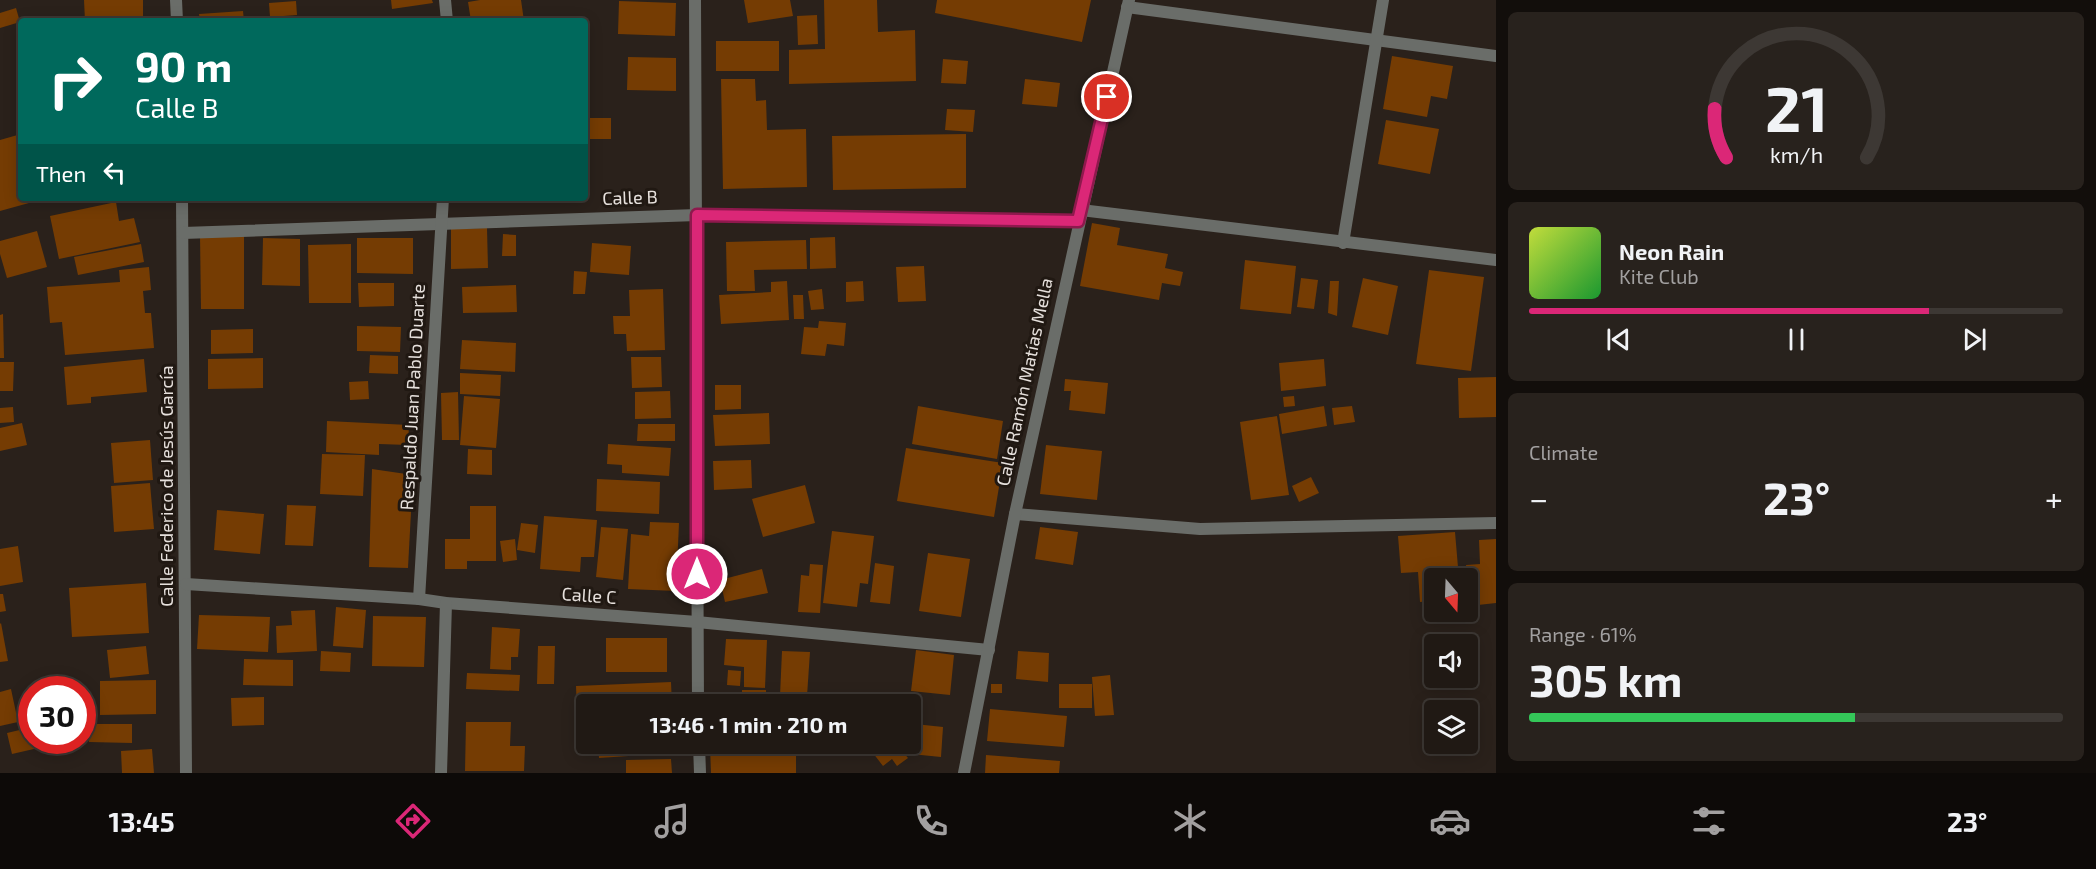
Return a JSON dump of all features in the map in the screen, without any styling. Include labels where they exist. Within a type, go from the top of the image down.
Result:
[{"type":"street","points":[[176,0],[177,18]]},
{"type":"street","points":[[445,0],[447,18]]},
{"type":"street","points":[[695,0],[699,694]]},
{"type":"street","points":[[1343,243],[1383,0]]},
{"type":"street","points":[[1128,4],[1496,56]]},
{"type":"street","name":"Calle Ramón Matías Mella","points":[[964,773],[1015,514],[1128,4]]},
{"type":"street","name":"Calle Federico de Jesús García","points":[[182,201],[186,773]]},
{"type":"street","name":"Respaldo Juan Pablo Duarte","points":[[419,599],[442,201]]},
{"type":"street","name":"Calle B","points":[[183,233],[441,222],[697,215],[1080,215],[1496,260]]},
{"type":"street","points":[[1015,514],[1200,529],[1496,523]]},
{"type":"street","name":"Calle C","points":[[186,584],[419,599],[697,622],[989,650]]},
{"type":"street","points":[[441,773],[446,603]]},
{"type":"street","points":[[699,754],[700,773]]},
{"type":"building","points":[[84,0],[143,0],[143,18],[85,18]]},
{"type":"building","points":[[391,0],[432,0],[433,3],[392,9]]},
{"type":"building","points":[[521,0],[524,18],[471,18],[468,2]]},
{"type":"building","points":[[744,0],[790,0],[793,16],[748,23]]},
{"type":"building","points":[[824,0],[877,0],[878,32],[915,30],[916,81],[789,84],[789,50],[825,49]]},
{"type":"building","points":[[937,0],[1091,0],[1082,42],[935,13]]},
{"type":"building","points":[[296,1],[297,15],[270,17],[269,3]]},
{"type":"building","points":[[619,1],[676,3],[675,36],[618,34]]},
{"type":"building","points":[[16,8],[18,23],[0,28],[0,13]]},
{"type":"building","points":[[243,11],[244,18],[200,18],[199,14]]},
{"type":"building","points":[[817,15],[818,44],[798,45],[797,16]]},
{"type":"building","points":[[716,41],[779,41],[779,71],[716,71]]},
{"type":"building","points":[[1392,56],[1453,66],[1447,99],[1431,96],[1427,117],[1383,109]]},
{"type":"building","points":[[628,57],[676,58],[676,91],[627,90]]},
{"type":"building","points":[[943,59],[968,61],[966,84],[941,83]]},
{"type":"building","points":[[721,79],[755,79],[756,101],[766,100],[767,130],[806,129],[807,187],[723,189]]},
{"type":"building","points":[[1025,79],[1060,83],[1057,107],[1022,104]]},
{"type":"building","points":[[947,109],[975,110],[973,132],[945,130]]},
{"type":"building","points":[[588,118],[611,118],[611,139],[588,139]]},
{"type":"building","points":[[1386,120],[1439,129],[1430,174],[1378,164]]},
{"type":"building","points":[[966,134],[966,188],[833,190],[832,136]]},
{"type":"building","points":[[18,135],[18,201],[29,201],[29,203],[0,211],[0,140]]},
{"type":"building","points":[[116,202],[119,221],[134,218],[140,242],[59,259],[50,216]]},
{"type":"building","points":[[1092,223],[1120,228],[1117,245],[1168,254],[1165,268],[1183,272],[1180,286],[1162,283],[1159,300],[1080,286]]},
{"type":"building","points":[[487,228],[488,268],[451,269],[451,229]]},
{"type":"building","points":[[37,231],[47,267],[7,278],[0,254],[0,241]]},
{"type":"building","points":[[244,234],[244,309],[201,309],[200,235]]},
{"type":"building","points":[[503,234],[516,235],[516,256],[502,256]]},
{"type":"building","points":[[835,237],[836,268],[810,269],[810,238]]},
{"type":"building","points":[[263,238],[300,239],[300,286],[262,285]]},
{"type":"building","points":[[357,238],[413,238],[413,274],[357,273]]},
{"type":"building","points":[[806,240],[807,269],[754,270],[755,291],[727,291],[726,242]]},
{"type":"building","points":[[592,243],[631,246],[629,275],[590,272]]},
{"type":"building","points":[[141,244],[144,262],[78,275],[74,257]]},
{"type":"building","points":[[351,244],[351,303],[309,303],[308,245]]},
{"type":"building","points":[[1245,260],[1296,266],[1291,314],[1240,309]]},
{"type":"building","points":[[924,266],[926,301],[898,302],[896,267]]},
{"type":"building","points":[[149,267],[151,290],[143,291],[145,313],[151,313],[154,348],[65,355],[62,322],[50,323],[47,287],[120,282],[119,270]]},
{"type":"building","points":[[1429,270],[1484,277],[1471,371],[1416,364]]},
{"type":"building","points":[[574,271],[587,272],[585,294],[573,294]]},
{"type":"building","points":[[1301,278],[1318,280],[1314,309],[1297,307]]},
{"type":"building","points":[[1363,278],[1398,286],[1388,335],[1352,327]]},
{"type":"building","points":[[787,281],[789,320],[721,324],[719,295],[771,292],[771,282]]},
{"type":"building","points":[[863,281],[864,301],[846,302],[846,282]]},
{"type":"building","points":[[1330,281],[1339,281],[1337,316],[1328,313]]},
{"type":"building","points":[[358,283],[394,283],[394,306],[359,307]]},
{"type":"building","points":[[516,285],[517,312],[463,313],[462,287]]},
{"type":"building","points":[[663,289],[665,350],[627,351],[626,334],[614,334],[613,316],[630,316],[629,290]]},
{"type":"building","points":[[822,289],[824,309],[811,310],[808,291]]},
{"type":"building","points":[[793,295],[803,295],[804,319],[794,319]]},
{"type":"building","points":[[3,314],[4,358],[0,358],[0,315]]},
{"type":"building","points":[[819,321],[846,323],[844,346],[827,344],[825,356],[801,354],[804,327],[818,328]]},
{"type":"building","points":[[357,326],[401,327],[400,352],[357,351]]},
{"type":"building","points":[[253,329],[253,353],[211,354],[211,330]]},
{"type":"building","points":[[462,340],[516,343],[515,372],[460,369]]},
{"type":"building","points":[[370,355],[398,356],[398,374],[369,373]]},
{"type":"building","points":[[631,357],[661,357],[662,387],[632,388]]},
{"type":"building","points":[[263,358],[263,388],[208,389],[208,359]]},
{"type":"building","points":[[144,359],[147,392],[91,397],[91,403],[67,405],[64,367]]},
{"type":"building","points":[[1324,359],[1326,386],[1281,391],[1279,363]]},
{"type":"building","points":[[0,362],[14,362],[13,391],[0,391]]},
{"type":"building","points":[[460,373],[501,375],[500,396],[460,394]]},
{"type":"building","points":[[1496,377],[1496,417],[1459,418],[1458,378]]},
{"type":"building","points":[[1065,379],[1108,383],[1105,414],[1069,410],[1071,391],[1064,391]]},
{"type":"building","points":[[368,381],[369,399],[350,400],[349,382]]},
{"type":"building","points":[[715,385],[741,385],[741,409],[715,410]]},
{"type":"building","points":[[670,391],[671,418],[635,419],[635,392]]},
{"type":"building","points":[[458,392],[459,440],[442,440],[441,393]]},
{"type":"building","points":[[464,396],[500,399],[496,448],[460,445]]},
{"type":"building","points":[[1294,396],[1295,406],[1284,407],[1283,397]]},
{"type":"building","points":[[918,406],[1003,421],[997,459],[912,444]]},
{"type":"building","points":[[1324,406],[1327,426],[1282,434],[1279,414]]},
{"type":"building","points":[[1352,406],[1355,422],[1334,425],[1332,408]]},
{"type":"building","points":[[13,407],[14,422],[0,423],[0,408]]},
{"type":"building","points":[[769,413],[770,444],[715,446],[713,415]]},
{"type":"building","points":[[1277,416],[1289,495],[1251,500],[1240,422]]},
{"type":"building","points":[[327,421],[409,425],[408,445],[379,444],[379,455],[326,452]]},
{"type":"building","points":[[22,423],[27,445],[0,451],[0,428]]},
{"type":"building","points":[[638,424],[675,424],[675,441],[637,441]]},
{"type":"building","points":[[150,440],[153,480],[114,483],[111,443]]},
{"type":"building","points":[[608,444],[671,448],[669,476],[622,473],[622,465],[607,464]]},
{"type":"building","points":[[1046,445],[1102,451],[1097,500],[1040,494]]},
{"type":"building","points":[[906,448],[1003,463],[994,517],[897,501]]},
{"type":"building","points":[[468,449],[492,450],[492,475],[467,474]]},
{"type":"building","points":[[322,454],[365,455],[363,496],[320,494]]},
{"type":"building","points":[[751,460],[752,488],[714,490],[713,461]]},
{"type":"building","points":[[372,469],[413,475],[408,568],[369,567]]},
{"type":"building","points":[[1311,477],[1319,493],[1299,502],[1292,486]]},
{"type":"building","points":[[597,479],[660,482],[659,514],[596,511]]},
{"type":"building","points":[[150,483],[154,529],[114,532],[111,486]]},
{"type":"building","points":[[805,485],[815,523],[763,537],[752,499]]},
{"type":"building","points":[[287,505],[316,506],[313,546],[285,545]]},
{"type":"building","points":[[470,506],[496,506],[496,561],[467,561],[467,569],[445,569],[445,539],[470,539]]},
{"type":"building","points":[[217,510],[264,514],[260,554],[214,550]]},
{"type":"building","points":[[544,516],[597,520],[594,557],[581,557],[580,572],[540,569]]},
{"type":"building","points":[[650,522],[679,523],[676,591],[628,589],[631,534],[649,536]]},
{"type":"building","points":[[521,523],[538,525],[535,553],[517,550]]},
{"type":"building","points":[[601,527],[628,529],[623,580],[596,577]]},
{"type":"building","points":[[1040,527],[1078,532],[1073,565],[1035,559]]},
{"type":"building","points":[[832,531],[874,536],[868,584],[860,583],[857,607],[823,603]]},
{"type":"building","points":[[1455,532],[1458,568],[1424,568],[1424,602],[1420,602],[1418,572],[1401,573],[1398,536]]},
{"type":"building","points":[[515,539],[517,560],[503,562],[500,541]]},
{"type":"building","points":[[1496,539],[1496,603],[1478,605],[1478,568],[1466,568],[1466,565],[1480,564],[1479,540]]},
{"type":"building","points":[[18,546],[23,582],[0,586],[0,549]]},
{"type":"building","points":[[928,553],[970,559],[961,617],[919,611]]},
{"type":"building","points":[[875,563],[894,566],[890,604],[870,602]]},
{"type":"building","points":[[810,564],[823,565],[820,613],[798,612],[801,575],[809,576]]},
{"type":"building","points":[[762,569],[768,593],[725,602],[720,580]]},
{"type":"building","points":[[146,583],[149,633],[72,637],[69,588]]},
{"type":"building","points":[[0,594],[3,594],[6,611],[0,612]]},
{"type":"building","points":[[336,607],[366,610],[363,648],[333,646]]},
{"type":"building","points":[[315,610],[317,651],[277,653],[276,626],[292,625],[291,611]]},
{"type":"building","points":[[199,615],[270,617],[268,652],[197,649]]},
{"type":"building","points":[[373,616],[426,617],[424,667],[372,666]]},
{"type":"building","points":[[0,624],[8,661],[0,662]]},
{"type":"building","points":[[492,627],[520,629],[518,657],[511,657],[511,670],[490,669]]},
{"type":"building","points":[[606,638],[667,638],[667,672],[606,672]]},
{"type":"building","points":[[726,639],[767,640],[765,688],[744,687],[744,667],[724,665]]},
{"type":"building","points":[[146,646],[149,674],[110,678],[107,650]]},
{"type":"building","points":[[538,646],[555,646],[554,684],[537,684]]},
{"type":"building","points":[[916,650],[954,655],[950,695],[911,691]]},
{"type":"building","points":[[321,651],[351,653],[350,672],[320,671]]},
{"type":"building","points":[[782,651],[810,652],[807,694],[780,694]]},
{"type":"building","points":[[1018,651],[1049,653],[1048,682],[1016,679]]},
{"type":"building","points":[[244,659],[293,660],[293,686],[243,685]]},
{"type":"building","points":[[728,670],[741,671],[740,686],[727,685]]},
{"type":"building","points":[[467,673],[520,675],[519,691],[466,689]]},
{"type":"building","points":[[1110,675],[1114,715],[1095,716],[1092,677]]},
{"type":"building","points":[[156,680],[156,714],[100,715],[100,681]]},
{"type":"building","points":[[671,682],[672,694],[576,694],[576,686]]},
{"type":"building","points":[[991,684],[1002,684],[1002,693],[991,693]]},
{"type":"building","points":[[1059,684],[1092,684],[1092,708],[1059,708]]},
{"type":"building","points":[[11,689],[18,722],[0,726],[0,692]]},
{"type":"building","points":[[742,690],[766,690],[766,694],[742,694]]},
{"type":"building","points":[[264,697],[264,725],[232,726],[231,698]]},
{"type":"building","points":[[990,709],[1067,716],[1064,747],[987,741]]},
{"type":"building","points":[[466,722],[511,722],[510,746],[525,746],[524,771],[465,771]]},
{"type":"building","points":[[96,724],[132,724],[132,743],[96,742]]},
{"type":"building","points":[[921,725],[943,727],[941,757],[911,754],[921,754]]},
{"type":"building","points":[[18,730],[18,753],[12,754],[7,733]]},
{"type":"building","points":[[152,749],[154,773],[122,773],[121,751]]},
{"type":"building","points":[[599,754],[658,754],[599,758]]},
{"type":"building","points":[[710,754],[796,754],[796,773],[711,773]]},
{"type":"building","points":[[874,754],[905,754],[908,758],[897,766],[892,759],[883,766]]},
{"type":"building","points":[[986,755],[1060,761],[1059,773],[985,773]]},
{"type":"building","points":[[671,759],[672,773],[626,773],[626,760]]},
{"type":"route","points":[[697,574],[697,215],[1078,221],[1107,97]]}]
